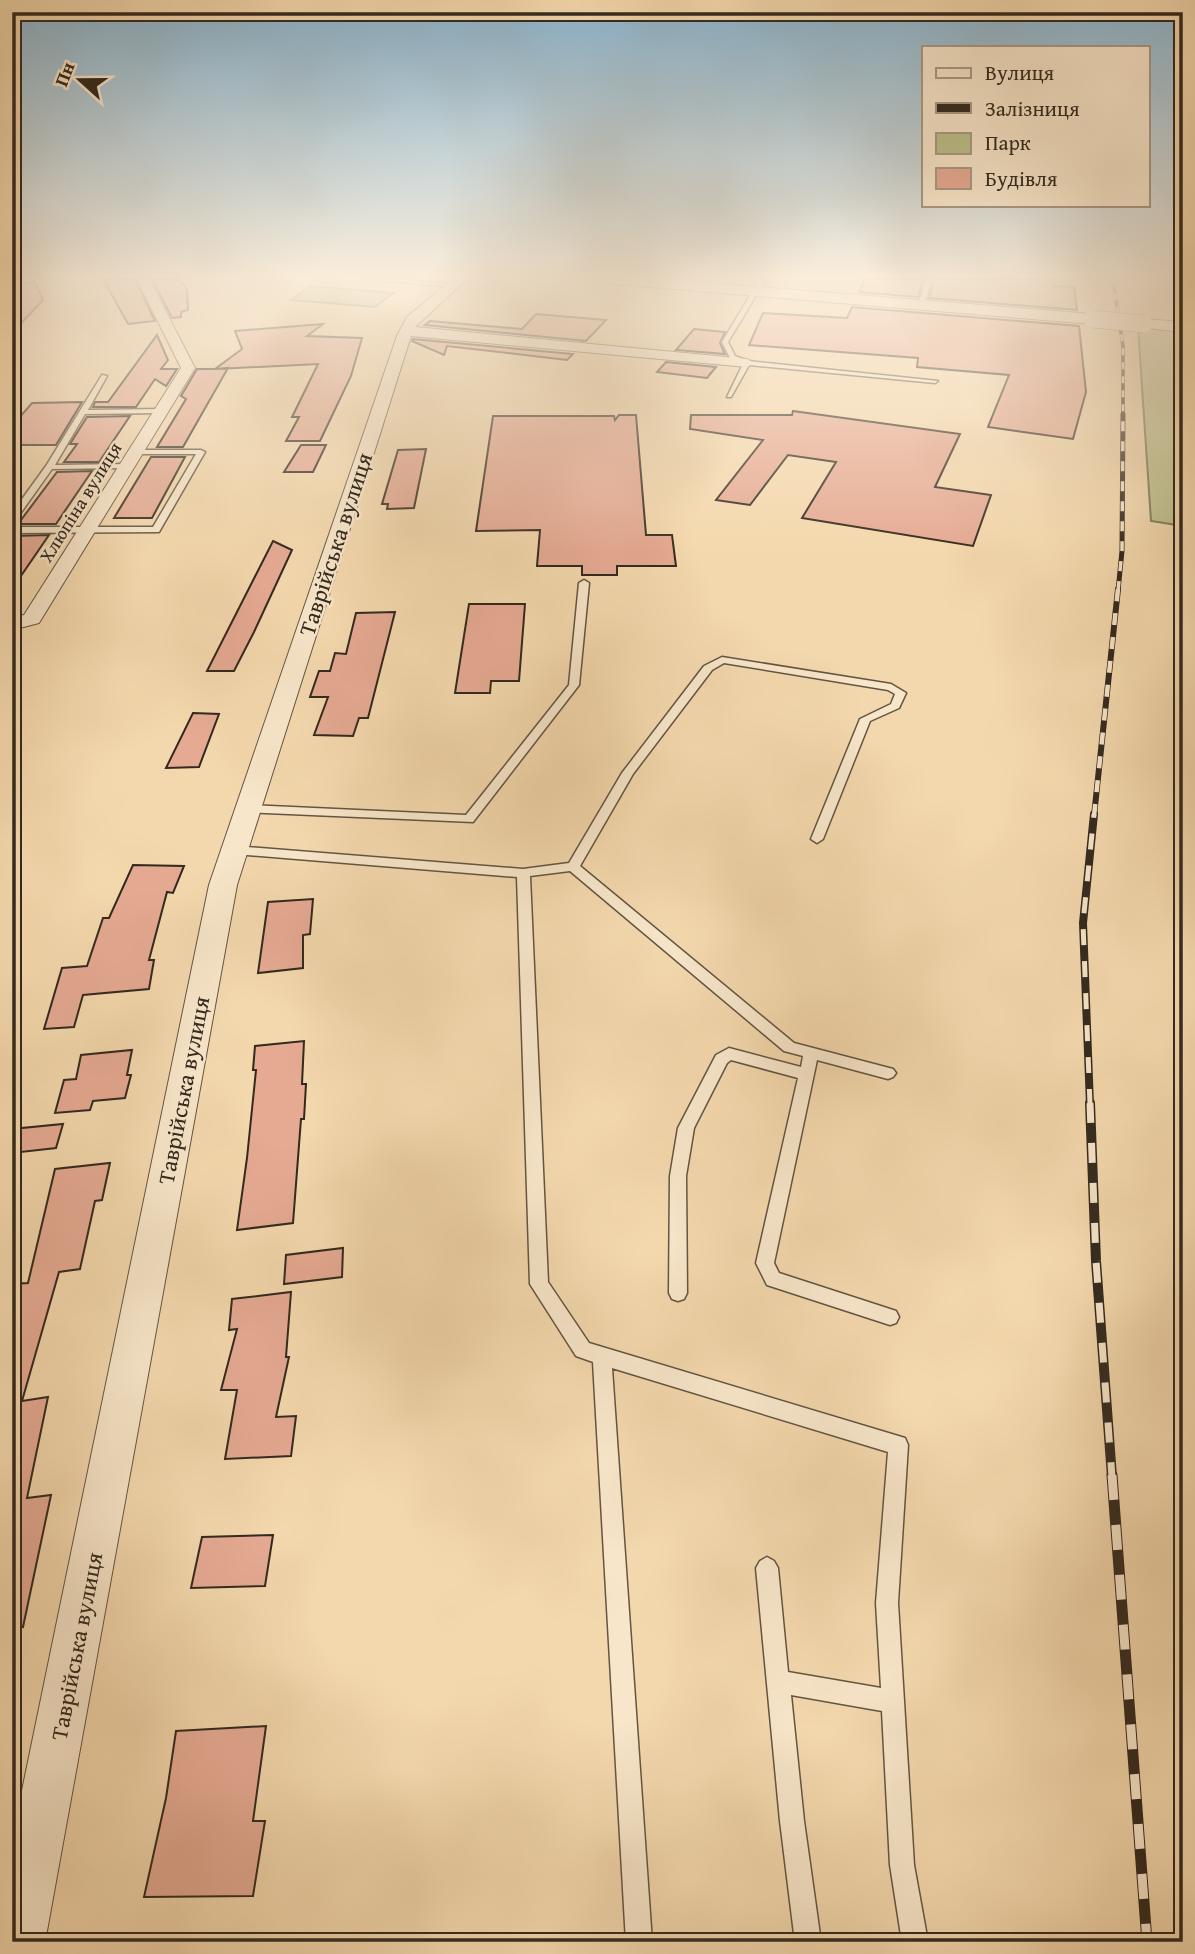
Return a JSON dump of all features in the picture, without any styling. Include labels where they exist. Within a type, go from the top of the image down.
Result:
[{"type":"street","name":"Хлюпіна вулиця","points":[[12,624],[32,619],[187,370]]},
{"type":"street","name":"Таврійська вулиця","points":[[18,1942],[223,885],[394,370]]},
{"type":"lane","points":[[729,396],[743,370]]},
{"type":"lane","points":[[822,370],[935,381]]},
{"type":"lane","points":[[12,519],[50,467],[104,376]]},
{"type":"lane","points":[[83,412],[161,411]]},
{"type":"lane","points":[[12,530],[156,530],[201,452],[50,467]]},
{"type":"lane","points":[[247,810],[469,819],[573,685],[584,583]]},
{"type":"lane","points":[[573,867],[628,773],[708,668],[722,660],[891,687],[901,693],[895,706],[865,719],[817,839]]},
{"type":"lane","points":[[234,850],[523,873],[573,867],[789,1047],[888,1073]]},
{"type":"lane","points":[[523,873],[539,1284],[583,1350],[898,1445],[887,1603],[902,1865],[915,1942]]},
{"type":"lane","points":[[678,1293],[678,1176],[686,1128],[721,1059],[729,1054],[807,1074]]},
{"type":"lane","points":[[811,1054],[765,1263],[774,1279],[890,1317]]},
{"type":"lane","points":[[602,1356],[639,1942]]},
{"type":"lane","points":[[767,1568],[792,1821],[808,1942]]},
{"type":"lane","points":[[778,1681],[893,1702]]},
{"type":"green space","points":[[1141,370],[1183,370],[1183,526],[1151,521]]},
{"type":"building","points":[[131,370],[176,370],[166,386],[155,379],[136,407],[93,407],[95,402],[108,402]]},
{"type":"building","points":[[196,370],[227,370],[183,447],[157,447],[186,399],[181,396]]},
{"type":"building","points":[[315,370],[353,370],[320,441],[286,441],[299,417],[292,417]]},
{"type":"building","points":[[659,370],[713,370],[707,378],[657,372]]},
{"type":"building","points":[[954,370],[1084,370],[1086,392],[1073,439],[988,427],[1009,375]]},
{"type":"building","points":[[82,402],[56,445],[12,445],[12,426],[32,403]]},
{"type":"building","points":[[793,411],[960,434],[935,487],[991,495],[973,546],[802,518],[836,462],[788,455],[750,505],[716,500],[763,440],[690,429],[691,415],[792,415]]},
{"type":"building","points":[[619,415],[636,415],[646,535],[672,535],[676,566],[617,566],[617,575],[582,575],[582,566],[537,566],[540,530],[476,531],[493,416],[614,416],[615,420]]},
{"type":"building","points":[[130,416],[99,462],[64,462],[77,444],[70,444],[87,417]]},
{"type":"building","points":[[301,445],[326,445],[313,472],[284,472]]},
{"type":"building","points":[[426,449],[414,508],[387,509],[388,504],[382,504],[398,450]]},
{"type":"building","points":[[151,457],[185,457],[152,518],[114,518]]},
{"type":"building","points":[[92,471],[56,524],[18,524],[57,472]]},
{"type":"building","points":[[49,535],[12,589],[12,536]]},
{"type":"building","points":[[273,541],[292,550],[254,632],[234,671],[207,671]]},
{"type":"building","points":[[469,604],[525,604],[519,681],[491,681],[490,693],[455,693]]},
{"type":"building","points":[[395,612],[368,718],[359,718],[353,736],[314,735],[328,697],[310,697],[319,671],[330,671],[335,653],[346,654],[356,613]]},
{"type":"building","points":[[193,713],[219,714],[199,767],[166,768]]},
{"type":"building","points":[[133,865],[184,866],[173,893],[167,892],[149,960],[154,960],[149,989],[83,995],[74,1027],[44,1029],[62,968],[87,966],[103,918],[109,918]]},
{"type":"building","points":[[313,899],[310,934],[303,935],[303,968],[258,973],[268,902]]},
{"type":"building","points":[[304,1041],[304,1119],[301,1119],[293,1223],[237,1230],[256,1070],[253,1070],[255,1046]]},
{"type":"building","points":[[132,1050],[127,1075],[131,1075],[125,1098],[93,1101],[90,1110],[55,1113],[64,1080],[76,1079],[81,1055]]},
{"type":"building","points":[[63,1124],[56,1148],[12,1153],[12,1129]]},
{"type":"building","points":[[110,1163],[102,1200],[95,1201],[80,1269],[59,1272],[22,1401],[48,1397],[27,1498],[51,1495],[23,1627],[12,1625],[12,1284],[28,1283],[55,1169]]},
{"type":"building","points":[[343,1248],[342,1277],[284,1284],[286,1255]]},
{"type":"building","points":[[291,1292],[286,1357],[289,1357],[276,1417],[296,1416],[291,1456],[225,1459],[237,1390],[221,1390],[237,1329],[229,1330],[232,1299]]},
{"type":"building","points":[[273,1535],[265,1586],[191,1588],[202,1537]]},
{"type":"building","points":[[266,1726],[253,1821],[265,1821],[253,1896],[144,1897],[166,1798],[176,1731]]},
{"type":"railway","points":[[1123,370],[1123,414]]},
{"type":"railway","points":[[1118,591],[1122,551],[1123,414]]},
{"type":"railway","points":[[1094,816],[1118,589]]},
{"type":"railway","points":[[1090,1105],[1083,923],[1094,814]]},
{"type":"railway","points":[[1090,1103],[1096,1261],[1112,1477]]},
{"type":"railway","points":[[1112,1475],[1147,1942]]}]
